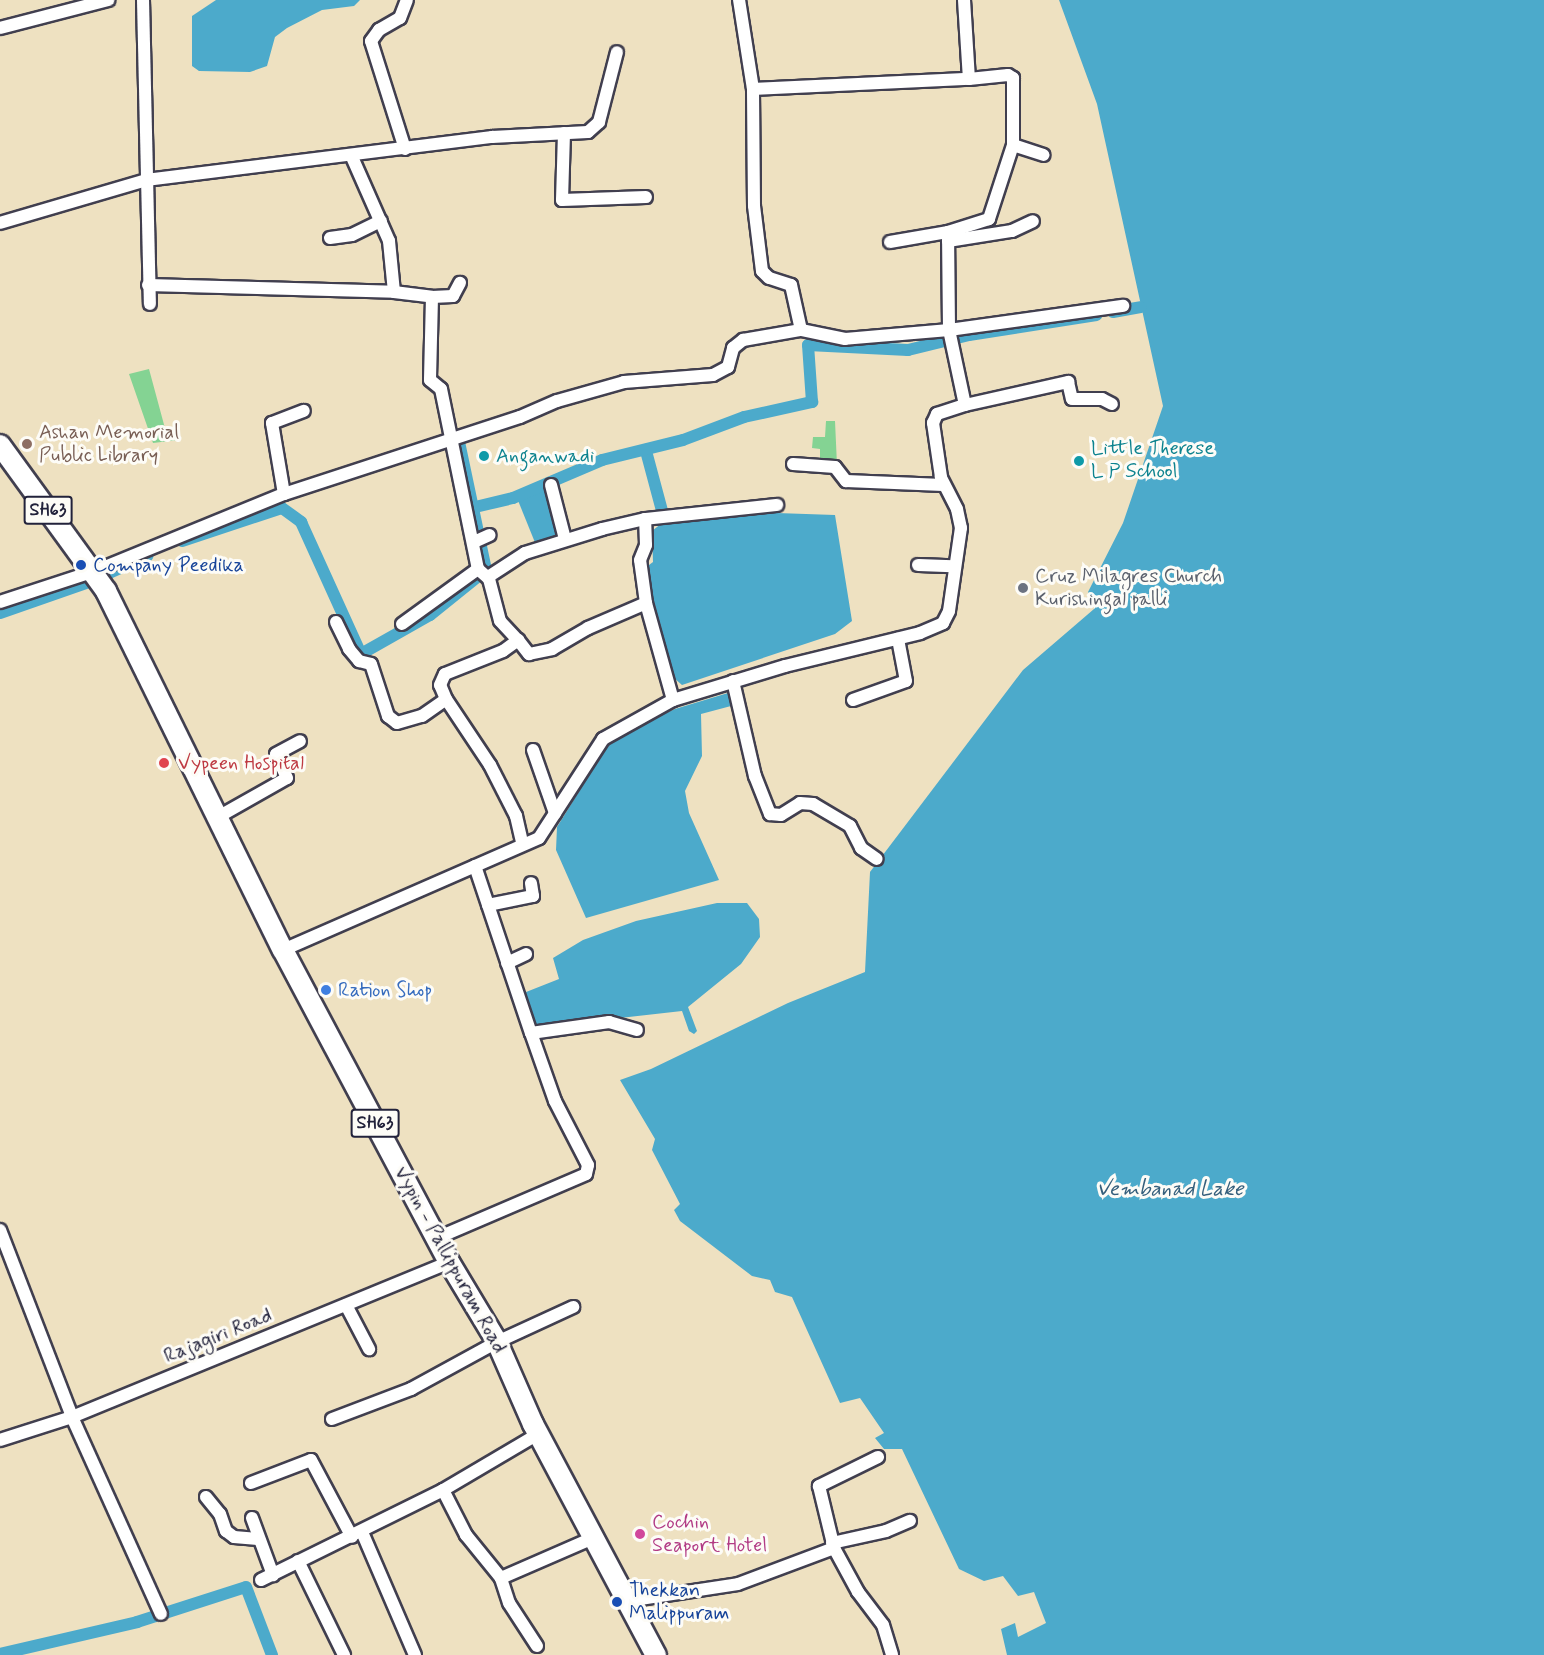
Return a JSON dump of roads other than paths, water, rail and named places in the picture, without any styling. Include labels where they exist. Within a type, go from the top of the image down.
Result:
[{"type":"main road","name":"SH63","points":[[0,446],[99,578]]},
{"type":"main road","name":"Vypin - Pallippuram Road","points":[[99,578],[284,950],[449,1262],[497,1342],[538,1434],[656,1655]]},
{"type":"street","points":[[0,28],[108,0]]},
{"type":"street","points":[[143,0],[150,304]]},
{"type":"street","points":[[405,149],[371,41],[379,30],[400,18],[407,0]]},
{"type":"street","points":[[739,0],[753,89],[754,206],[762,271],[769,278],[791,285],[801,330]]},
{"type":"street","points":[[964,0],[969,79]]},
{"type":"street","points":[[0,223],[146,180],[175,180],[314,158],[352,157],[492,137],[588,132],[597,126],[617,52]]},
{"type":"street","points":[[753,89],[969,79],[1008,75],[1013,78],[1013,145],[989,219],[948,236]]},
{"type":"street","points":[[564,133],[562,200],[646,197]]},
{"type":"street","points":[[1013,145],[1042,155]]},
{"type":"street","points":[[352,157],[390,241],[394,292]]},
{"type":"street","points":[[330,238],[352,235],[381,221]]},
{"type":"street","points":[[890,242],[1012,231],[1033,221]]},
{"type":"street","points":[[948,236],[950,336],[965,405]]},
{"type":"street","points":[[148,285],[394,292],[432,297],[453,296],[460,283]]},
{"type":"street","points":[[432,297],[428,374],[432,384],[441,389],[474,542],[500,621],[529,654],[552,649],[588,628],[646,603]]},
{"type":"street","points":[[0,602],[99,578],[284,494],[624,382],[713,375],[728,367],[734,348],[743,340],[801,330],[845,339],[950,336],[1123,306]]},
{"type":"street","points":[[284,950],[475,866],[522,842],[539,838],[603,740],[673,700],[733,681],[898,639],[943,623],[949,611],[953,566],[960,528],[957,509],[943,485],[934,417],[965,405],[1068,382],[1072,399],[1102,399],[1112,404]]},
{"type":"street","points":[[284,494],[272,423],[304,411]]},
{"type":"street","points":[[793,464],[835,467],[846,481],[943,485]]},
{"type":"street","points":[[551,485],[565,539]]},
{"type":"street","points":[[402,624],[483,573],[565,539],[653,518],[777,505]]},
{"type":"street","points":[[653,518],[640,560],[646,603],[673,700]]},
{"type":"street","points":[[474,542],[490,535]]},
{"type":"street","points":[[918,565],[953,566]]},
{"type":"street","points":[[336,622],[349,649],[359,661],[370,664],[388,716],[397,723],[422,716],[446,699]]},
{"type":"street","points":[[853,700],[906,681],[898,639]]},
{"type":"street","points":[[518,640],[503,651],[445,674],[440,685],[446,699],[490,765],[516,816],[522,842]]},
{"type":"street","points":[[733,681],[755,776],[770,814],[781,815],[800,803],[813,804],[850,826],[864,852],[877,859]]},
{"type":"street","points":[[218,817],[287,778],[276,754],[300,741]]},
{"type":"street","points":[[533,750],[555,813]]},
{"type":"street","points":[[436,1238],[586,1174],[588,1165],[555,1101],[475,866]]},
{"type":"street","points":[[488,904],[533,896],[531,883]]},
{"type":"street","points":[[507,963],[526,954]]},
{"type":"street","points":[[531,1033],[609,1022],[637,1030]]},
{"type":"street","points":[[0,1230],[72,1417],[161,1614]]},
{"type":"street","name":"Rajagiri Road","points":[[0,1440],[72,1417],[449,1262]]},
{"type":"street","points":[[346,1305],[369,1349]]},
{"type":"street","points":[[332,1419],[411,1389],[497,1342],[573,1307]]},
{"type":"street","points":[[261,1580],[357,1535],[443,1490],[538,1434]]},
{"type":"street","points":[[878,1456],[819,1486],[833,1545],[858,1592],[883,1625],[892,1655]]},
{"type":"street","points":[[251,1483],[311,1460],[357,1535],[415,1655]]},
{"type":"street","points":[[443,1490],[466,1535],[501,1578],[509,1603],[537,1646]]},
{"type":"street","points":[[206,1497],[220,1514],[226,1531],[234,1537],[258,1539]]},
{"type":"street","points":[[252,1518],[273,1575]]},
{"type":"street","points":[[627,1601],[738,1584],[833,1545],[886,1531],[910,1521]]},
{"type":"street","points":[[501,1578],[593,1538]]},
{"type":"street","points":[[298,1562],[344,1655]]},
{"type":"water","points":[[216,0],[360,0],[354,6],[322,10],[287,28],[275,37],[267,66],[250,72],[199,71],[192,66],[192,16]]},
{"type":"water","name":"Vembanad Lake","points":[[1059,0],[1544,0],[1544,1655],[1007,1655],[1001,1629],[1015,1623],[1018,1637],[1046,1623],[1034,1592],[1018,1596],[1003,1576],[984,1581],[959,1569],[902,1449],[884,1449],[875,1438],[884,1433],[860,1398],[840,1403],[792,1297],[775,1292],[770,1280],[752,1276],[680,1221],[674,1210],[680,1204],[652,1150],[655,1139],[620,1080],[651,1069],[788,1003],[865,972],[870,872],[1023,670],[1094,609],[1095,602],[1088,592],[1123,523],[1163,406],[1097,104]]},
{"type":"water","points":[[547,486],[558,539],[536,545],[517,498]]},
{"type":"water","points":[[749,512],[835,515],[852,621],[835,634],[682,685],[674,678],[645,568],[653,562],[652,531],[662,523]]},
{"type":"water","points":[[728,693],[731,706],[701,714],[702,756],[685,791],[689,813],[719,880],[586,918],[556,850],[557,827],[606,748],[623,733],[675,709]]},
{"type":"water","points":[[717,903],[747,903],[759,919],[760,937],[741,964],[688,1007],[697,1031],[694,1034],[689,1031],[682,1011],[531,1028],[521,994],[559,979],[553,958],[583,940],[636,921]]},
{"type":"waterway","points":[[1113,312],[1141,307]]},
{"type":"waterway","points":[[471,508],[513,498],[602,460],[683,440],[744,417],[812,402],[808,345],[908,350],[969,335],[1096,315]]},
{"type":"waterway","points":[[182,541],[282,508],[301,522],[361,654],[430,615],[486,570],[459,442]]},
{"type":"waterway","points":[[646,451],[665,522]]},
{"type":"waterway","points":[[0,613],[89,582],[147,556]]},
{"type":"waterway","points":[[0,1654],[137,1622],[246,1587],[272,1655]]},
{"type":"place","name":"Ashan Memorial Public Library","points":[[27,444]]},
{"type":"place","name":"Anganwadi","points":[[484,456]]},
{"type":"place","name":"Little Therese L P School","points":[[1079,461]]},
{"type":"place","name":"Company Peedika","points":[[81,565]]},
{"type":"place","name":"Cruz Milagres Church Kurishingal palli","points":[[1023,588]]},
{"type":"place","name":"Vypeen Hospital","points":[[164,763]]},
{"type":"place","name":"Ration Shop","points":[[326,990]]},
{"type":"place","name":"Cochin Seaport Hotel","points":[[640,1534]]},
{"type":"place","name":"Thekkan Malippuram","points":[[617,1602]]}]
